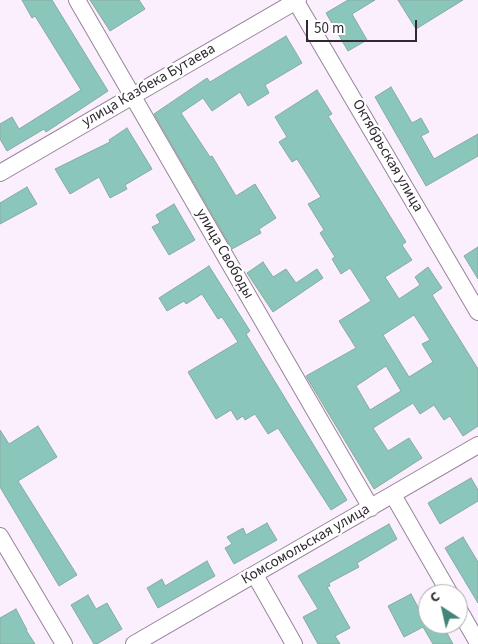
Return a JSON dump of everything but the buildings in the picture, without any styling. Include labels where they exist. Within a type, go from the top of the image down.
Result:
[{"type":"street","name":"улица Свободы","points":[[77,0],[371,508]]},
{"type":"street","name":"улица Казбека Бутаева","points":[[0,174],[296,0]]},
{"type":"street","name":"Октябрьская улица","points":[[296,0],[478,312]]},
{"type":"street","name":"Комсомольская улица","points":[[134,644],[478,445]]},
{"type":"street","points":[[393,495],[444,584]]},
{"type":"street","points":[[0,536],[64,644]]},
{"type":"street","points":[[255,575],[294,644]]},
{"type":"street","points":[[468,626],[478,643]]}]
